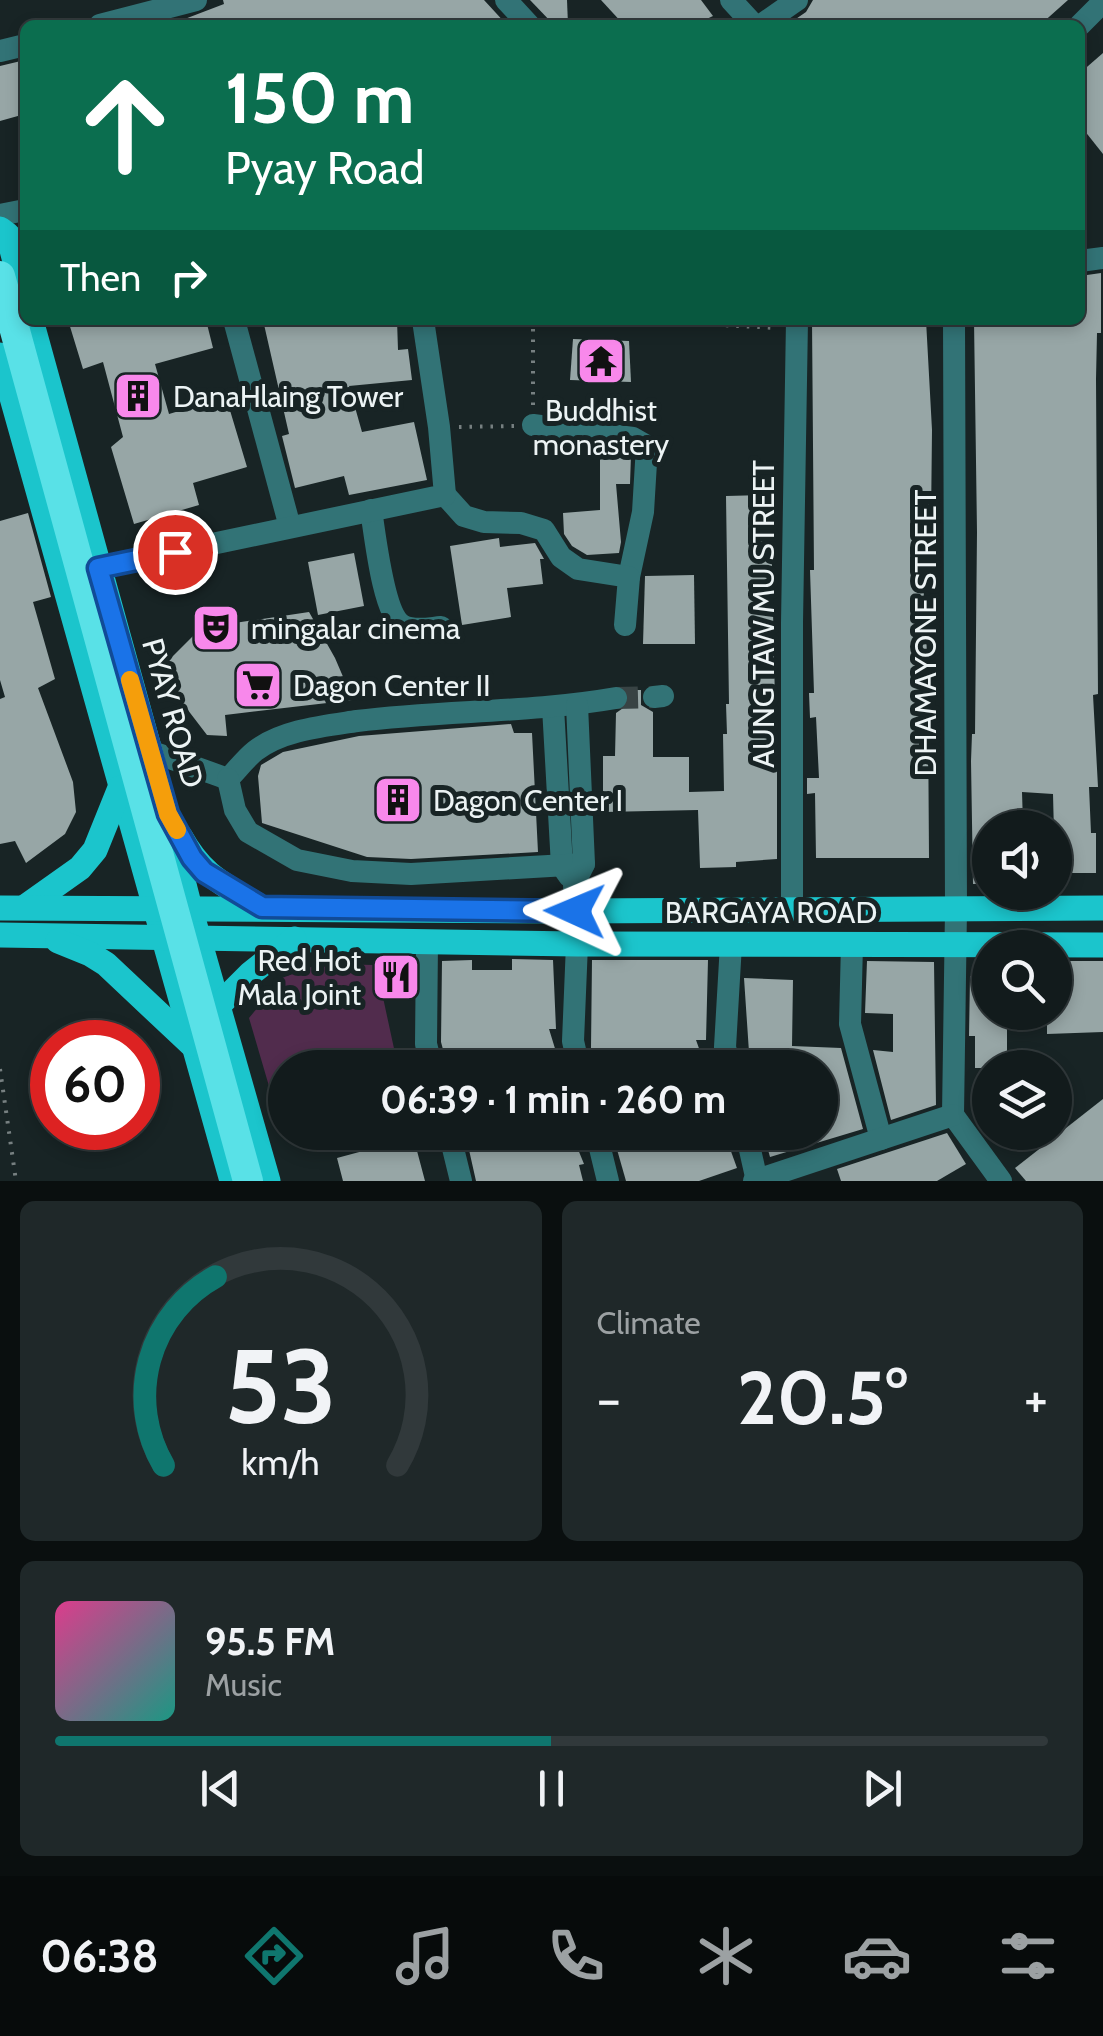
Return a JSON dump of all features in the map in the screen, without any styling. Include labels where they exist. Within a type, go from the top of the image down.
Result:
[{"type":"highway","points":[[0,276],[248,1181]]},
{"type":"main road","points":[[0,229],[8,236],[20,280]]},
{"type":"main road","name":"PYAY ROAD","points":[[32,325],[268,1181]]},
{"type":"main road","points":[[0,355],[10,430],[120,788],[232,1181]]},
{"type":"main road","points":[[12,907],[80,868],[95,850],[120,788]]},
{"type":"main road","points":[[168,814],[204,872],[262,907]]},
{"type":"main road","points":[[12,907],[575,911],[1103,908]]},
{"type":"main road","points":[[575,911],[576,944]]},
{"type":"main road","points":[[39,934],[106,964],[194,1047]]},
{"type":"main road","name":"BARGAYA ROAD","points":[[0,935],[576,944],[1103,945]]},
{"type":"main road","points":[[220,1004],[294,939]]},
{"type":"street","points":[[119,20],[196,0]]},
{"type":"street","points":[[506,0],[524,20]]},
{"type":"street","points":[[731,0],[752,20]]},
{"type":"street","points":[[765,20],[797,0]]},
{"type":"street","points":[[1085,20],[1103,2]]},
{"type":"street","points":[[235,325],[290,527]]},
{"type":"street","points":[[424,325],[445,494],[464,516],[484,522],[521,522],[544,530],[561,557],[578,569],[629,577]]},
{"type":"street","name":"AUNG TAW MU STREET","points":[[792,909],[797,325]]},
{"type":"street","name":"DHAMAYONE STREET","points":[[954,325],[954,1115]]},
{"type":"street","points":[[534,425],[633,438],[647,446],[643,512],[629,577],[625,625]]},
{"type":"street","points":[[98,568],[445,494]]},
{"type":"street","points":[[371,510],[390,609],[400,624],[417,629],[442,627]]},
{"type":"street","points":[[228,779],[256,750],[290,734],[318,728],[412,714],[553,707],[616,698]]},
{"type":"street","points":[[573,871],[577,704]]},
{"type":"street","points":[[553,707],[575,911]]},
{"type":"street","points":[[150,751],[228,779]]},
{"type":"street","points":[[228,779],[235,810],[248,832],[297,860],[352,871],[412,874],[573,871]]},
{"type":"street","points":[[427,942],[428,1050]]},
{"type":"street","points":[[574,1050],[576,944]]},
{"type":"street","points":[[726,1050],[731,944]]},
{"type":"street","points":[[852,944],[850,1024],[881,1138]]},
{"type":"street","points":[[750,1150],[756,1181],[954,1115],[1001,1181]]},
{"type":"street","points":[[453,1150],[461,1181]]},
{"type":"street","points":[[600,1150],[608,1181]]},
{"type":"path","points":[[439,427],[534,425],[534,325]]},
{"type":"path","points":[[0,1069],[16,1181]]},
{"type":"shaded area","points":[[319,964],[376,965],[394,1050],[268,1050],[268,1083],[249,1018],[282,978]]},
{"type":"building","points":[[223,0],[484,0],[502,20],[182,20],[224,4]]},
{"type":"building","points":[[530,0],[567,0],[568,20],[549,20]]},
{"type":"building","points":[[601,0],[701,0],[713,16],[705,20],[619,20]]},
{"type":"building","points":[[813,0],[1068,0],[1046,20],[794,20],[806,12]]},
{"type":"building","points":[[1103,53],[1103,154],[1085,131],[1085,69]]},
{"type":"building","points":[[20,61],[20,115],[0,121],[0,66]]},
{"type":"building","points":[[1101,273],[1096,379],[1098,694],[1093,695],[1098,787],[1089,787],[1091,833],[1096,833],[1096,873],[1072,873],[1072,810],[1053,810],[1053,794],[1022,792],[1023,810],[972,810],[972,822],[971,761],[975,734],[977,532],[974,325],[1085,325],[1085,275]]},
{"type":"building","points":[[70,325],[207,325],[213,348],[155,364],[169,414],[226,397],[247,467],[193,483],[199,505],[134,524],[111,447],[123,437],[103,362],[83,369]]},
{"type":"building","points":[[264,325],[397,325],[398,350],[408,349],[412,380],[349,386],[362,432],[414,422],[427,480],[349,495],[344,476],[295,488],[282,436],[289,434]]},
{"type":"building","points":[[812,325],[926,325],[932,430],[931,523],[928,561],[922,561],[927,654],[921,655],[923,711],[928,711],[929,858],[816,858],[815,793],[807,794],[807,778],[819,778],[816,717],[810,718],[809,693],[814,693],[810,570],[814,570]]},
{"type":"building","name":"Buddhist monastery","points":[[573,339],[629,341],[631,382],[570,380]]},
{"type":"building","points":[[600,449],[631,454],[630,484],[616,484],[619,553],[587,555],[572,546],[564,534],[563,513],[600,510]]},
{"type":"building","points":[[766,495],[766,539],[771,539],[775,702],[773,731],[769,731],[770,767],[777,767],[777,859],[736,862],[736,867],[700,868],[698,810],[603,812],[603,756],[615,756],[616,713],[629,704],[628,690],[641,690],[641,705],[653,712],[653,757],[689,757],[689,792],[724,791],[723,734],[727,734],[729,704],[726,496]]},
{"type":"building","points":[[28,513],[51,597],[33,602],[55,679],[38,688],[73,782],[76,812],[65,834],[26,863],[15,841],[0,844],[0,699],[5,697],[0,680],[0,521]]},
{"type":"building","points":[[499,538],[500,547],[535,543],[544,559],[540,559],[543,584],[507,588],[511,617],[462,625],[450,546]]},
{"type":"building","points":[[354,553],[364,606],[318,615],[308,562]]},
{"type":"building","points":[[694,575],[695,644],[643,644],[645,576]]},
{"type":"building","name":"Dagon Center II","points":[[309,612],[353,700],[225,715],[227,736],[207,735],[158,671],[201,628]]},
{"type":"building","name":"Dagon Center I","points":[[511,724],[514,733],[532,733],[538,852],[411,859],[367,857],[262,823],[258,776],[261,765],[283,752],[359,736]]},
{"type":"building","points":[[512,959],[553,960],[556,1029],[549,1029],[555,1050],[443,1050],[442,961],[472,960],[472,970],[512,970]]},
{"type":"building","points":[[592,960],[708,960],[706,1040],[696,1040],[700,1050],[591,1048]]},
{"type":"building","points":[[867,961],[934,962],[936,1105],[891,1120],[873,1050],[893,1052],[893,1014],[865,1013]]},
{"type":"building","points":[[1072,961],[1103,961],[1103,1032],[1047,1034],[1047,1030],[1072,1030]]},
{"type":"building","points":[[972,976],[972,1030],[1007,1030],[1007,1050],[975,1050],[975,1036],[969,1036]]},
{"type":"building","points":[[744,978],[793,980],[792,1046],[841,1048],[863,1129],[838,1137],[838,1050],[749,1050]]},
{"type":"building","points":[[1103,1099],[1103,1181],[1026,1181],[1015,1168],[1038,1150],[1072,1150],[1072,1123]]},
{"type":"building","points":[[947,1133],[966,1164],[937,1181],[841,1181],[837,1169]]},
{"type":"building","points":[[417,1150],[425,1181],[343,1181],[337,1158],[363,1151]]},
{"type":"building","points":[[469,1150],[578,1150],[584,1164],[579,1165],[583,1181],[476,1181]]},
{"type":"building","points":[[617,1150],[730,1150],[737,1168],[699,1181],[626,1181]]},
{"type":"building","points":[[768,1150],[793,1150],[770,1157]]},
{"type":"tunnel","points":[[616,698],[654,697]]},
{"type":"slow traffic","points":[[130,680],[168,814],[177,830]]},
{"type":"place","name":"Buddhist monastery","points":[[601,361]]},
{"type":"place","name":"DanaHlaing Tower","points":[[138,396]]},
{"type":"place","name":"mingalar cinema","points":[[216,628]]},
{"type":"place","name":"Dagon Center II","points":[[258,685]]},
{"type":"place","name":"Dagon Center I","points":[[398,800]]},
{"type":"place","name":"Red Hot Mala Joint","points":[[396,977]]},
{"type":"route","points":[[175,552],[98,568],[168,814],[204,872],[262,907],[575,911]]}]
